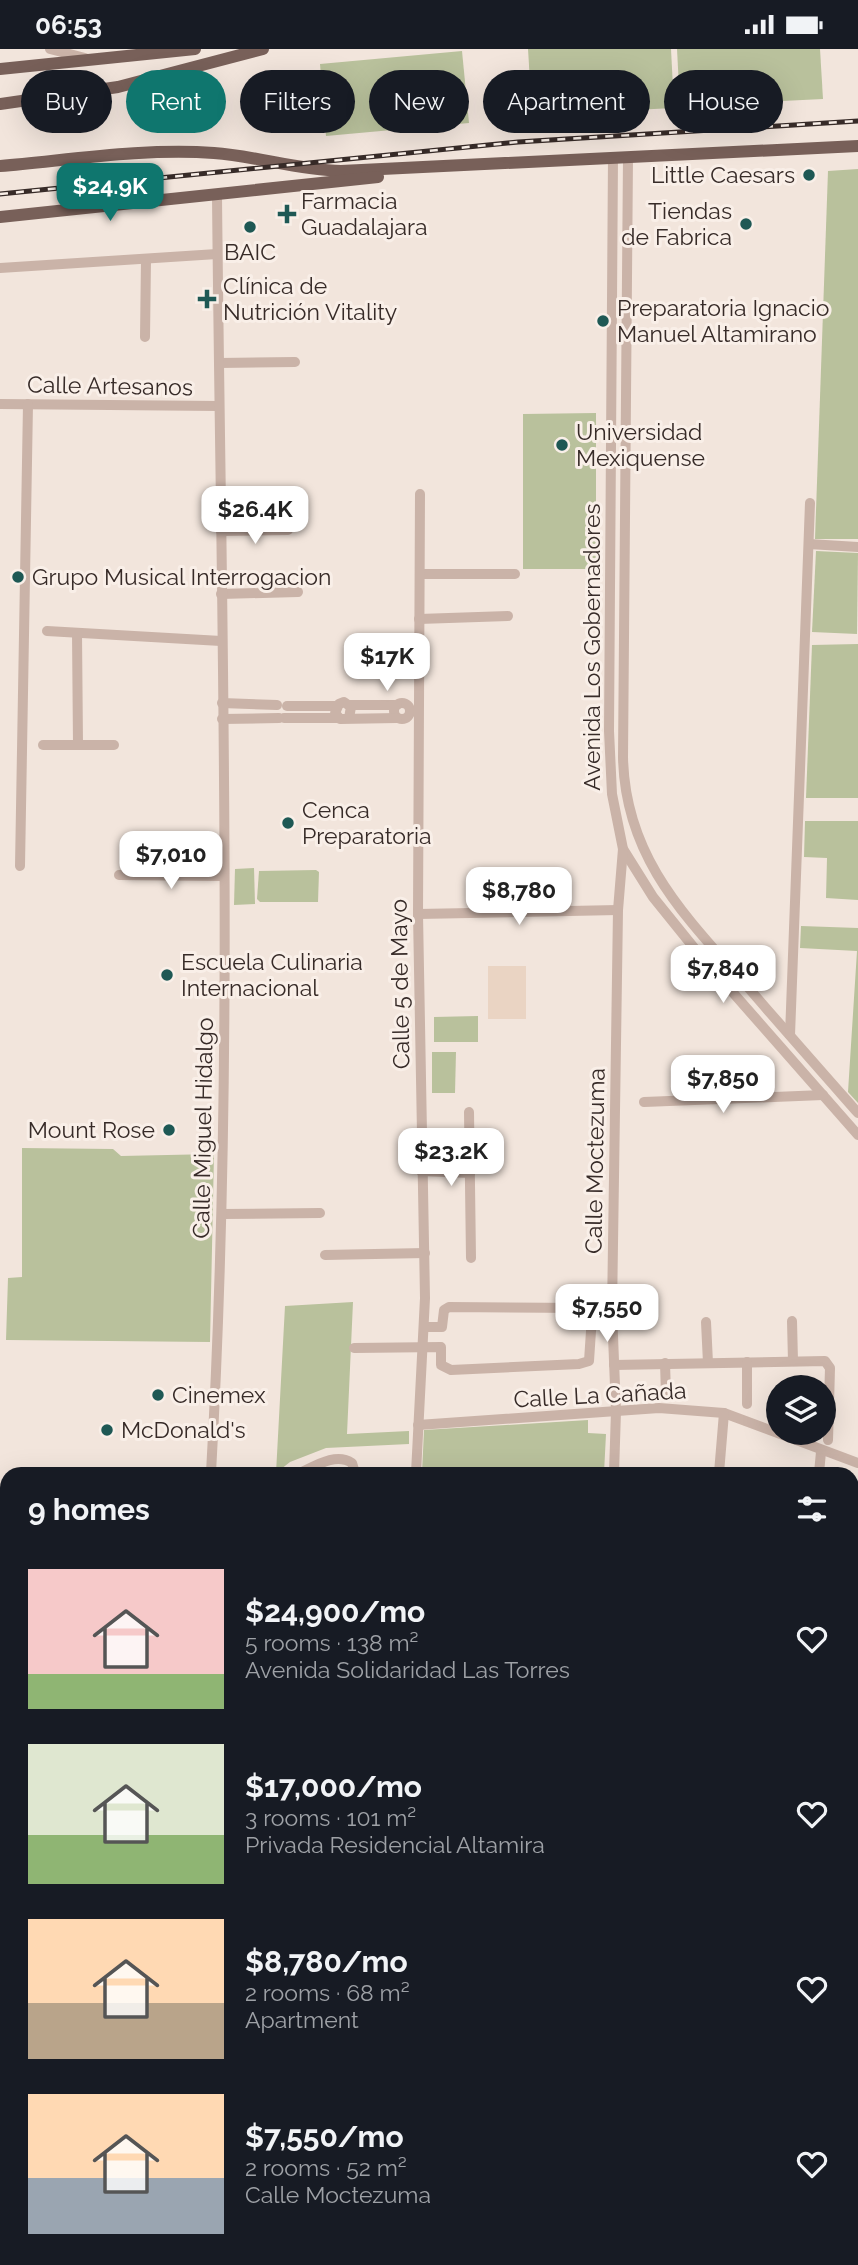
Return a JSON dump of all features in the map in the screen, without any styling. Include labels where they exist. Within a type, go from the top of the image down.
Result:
[{"type":"main road","points":[[0,69],[195,49]]},
{"type":"main road","points":[[0,104],[118,87],[263,49]]},
{"type":"main road","points":[[0,166],[187,152],[235,156],[314,171],[426,169],[858,146]]},
{"type":"main road","points":[[0,217],[345,182],[426,169]]},
{"type":"street","points":[[50,49],[92,60]]},
{"type":"street","name":"Avenida Los Gobernadores","points":[[613,157],[609,764],[614,815],[623,849],[664,911],[858,1135]]},
{"type":"street","name":"Avenida Los Gobernadores","points":[[628,157],[624,779],[631,822],[646,856],[676,905],[857,1112]]},
{"type":"street","name":"Calle Miguel Hidalgo","points":[[211,1467],[222,1214],[223,876],[217,195]]},
{"type":"street","points":[[613,212],[627,212]]},
{"type":"street","points":[[0,268],[218,254]]},
{"type":"street","points":[[145,337],[146,259]]},
{"type":"street","points":[[219,363],[295,362]]},
{"type":"street","name":"Calle Artesanos","points":[[0,404],[219,406]]},
{"type":"street","points":[[20,866],[29,404]]},
{"type":"street","name":"Calle 5 de Mayo","points":[[416,1467],[425,1327],[418,914],[420,494]]},
{"type":"street","points":[[790,1035],[810,503]]},
{"type":"street","points":[[220,531],[288,530]]},
{"type":"street","points":[[809,544],[858,547]]},
{"type":"street","points":[[420,574],[515,574]]},
{"type":"street","points":[[610,590],[626,590]]},
{"type":"street","points":[[221,594],[298,592]]},
{"type":"street","points":[[419,619],[508,617]]},
{"type":"street","points":[[47,631],[221,641]]},
{"type":"street","points":[[78,633],[78,745]]},
{"type":"street","points":[[222,703],[337,706],[344,702],[350,705],[408,705],[410,713],[405,719],[222,719]]},
{"type":"street","points":[[282,705],[289,713],[282,718]]},
{"type":"street","points":[[343,718],[352,710],[350,705]]},
{"type":"street","points":[[337,706],[335,713],[343,718]]},
{"type":"street","points":[[43,744],[114,745]]},
{"type":"street","name":"Calle Moctezuma","points":[[614,1467],[618,910],[623,849]]},
{"type":"street","points":[[119,875],[223,876]]},
{"type":"street","points":[[418,914],[618,910]]},
{"type":"street","points":[[645,1102],[823,1095]]},
{"type":"street","points":[[469,1112],[471,1258]]},
{"type":"street","points":[[846,1121],[857,1112]]},
{"type":"street","points":[[421,1171],[470,1173]]},
{"type":"street","points":[[222,1214],[320,1213]]},
{"type":"street","points":[[325,1255],[425,1253]]},
{"type":"street","points":[[354,1348],[441,1347],[441,1364],[451,1370],[579,1364],[589,1360],[592,1353],[592,1316],[584,1308],[449,1307],[444,1310],[442,1327],[425,1327]]},
{"type":"street","points":[[792,1321],[793,1361]]},
{"type":"street","points":[[706,1322],[708,1363]]},
{"type":"street","points":[[614,1364],[825,1361],[830,1368],[830,1375]]},
{"type":"street","points":[[747,1362],[747,1404]]},
{"type":"street","points":[[665,1363],[666,1394]]},
{"type":"street","name":"Calle La Cañada","points":[[418,1425],[659,1408],[724,1413],[821,1452],[858,1463]]},
{"type":"street","points":[[720,1467],[724,1413]]},
{"type":"street","points":[[820,1467],[821,1452]]},
{"type":"street","points":[[313,1467],[341,1459],[352,1463],[353,1467]]},
{"type":"green space","points":[[528,49],[671,49],[672,70],[664,70],[664,108],[650,109],[650,70],[529,70]]},
{"type":"green space","points":[[677,49],[820,49],[823,99],[783,101],[783,70],[678,70]]},
{"type":"green space","points":[[462,51],[464,70],[369,70],[369,132],[326,136],[326,133],[355,133],[355,70],[320,70],[320,64]]},
{"type":"green space","points":[[858,169],[858,539],[815,539],[828,171]]},
{"type":"green space","points":[[596,413],[596,569],[523,569],[523,414]]},
{"type":"green space","points":[[816,551],[858,553],[857,634],[812,632]]},
{"type":"green space","points":[[858,644],[858,798],[806,798],[812,645]]},
{"type":"green space","points":[[805,821],[858,821],[858,900],[826,898],[827,858],[804,857]]},
{"type":"green space","points":[[254,868],[255,904],[234,905],[235,869]]},
{"type":"green space","points":[[259,871],[319,872],[318,902],[260,902],[257,899]]},
{"type":"green space","points":[[801,926],[858,928],[858,1103],[848,1092],[857,951],[800,948]]},
{"type":"green space","points":[[478,1016],[478,1042],[434,1042],[434,1017]]},
{"type":"green space","points":[[432,1052],[456,1052],[455,1093],[432,1093]]},
{"type":"green space","points":[[22,1148],[113,1149],[121,1156],[214,1154],[210,1342],[6,1340],[8,1278],[22,1277]]},
{"type":"green space","points":[[353,1302],[347,1434],[409,1431],[409,1444],[326,1448],[284,1467],[276,1467],[285,1306]]},
{"type":"green space","points":[[588,1420],[588,1433],[606,1434],[604,1467],[422,1467],[424,1430]]},
{"type":"shaded area","points":[[488,966],[526,966],[526,1019],[488,1019]]},
{"type":"railway","points":[[0,194],[518,142],[858,121]]},
{"type":"place","name":"Little Caesars","points":[[809,175]]},
{"type":"place","name":"Farmacia Guadalajara","points":[[287,214]]},
{"type":"place","name":"Tiendas de Fabrica","points":[[746,224]]},
{"type":"place","name":"BAIC","points":[[250,227]]},
{"type":"place","name":"Clínica de Nutrición Vitality","points":[[207,299]]},
{"type":"place","name":"Preparatoria Ignacio Manuel Altamirano","points":[[603,321]]},
{"type":"place","name":"Universidad Mexiquense","points":[[562,445]]},
{"type":"place","name":"Grupo Musical Interrogacion","points":[[18,577]]},
{"type":"place","name":"Cenca Preparatoria","points":[[288,823]]},
{"type":"place","name":"Escuela Culinaria Internacional","points":[[167,975]]},
{"type":"place","name":"Mount Rose","points":[[169,1130]]},
{"type":"place","name":"Cinemex","points":[[158,1395]]},
{"type":"place","name":"McDonald's","points":[[107,1430]]}]
